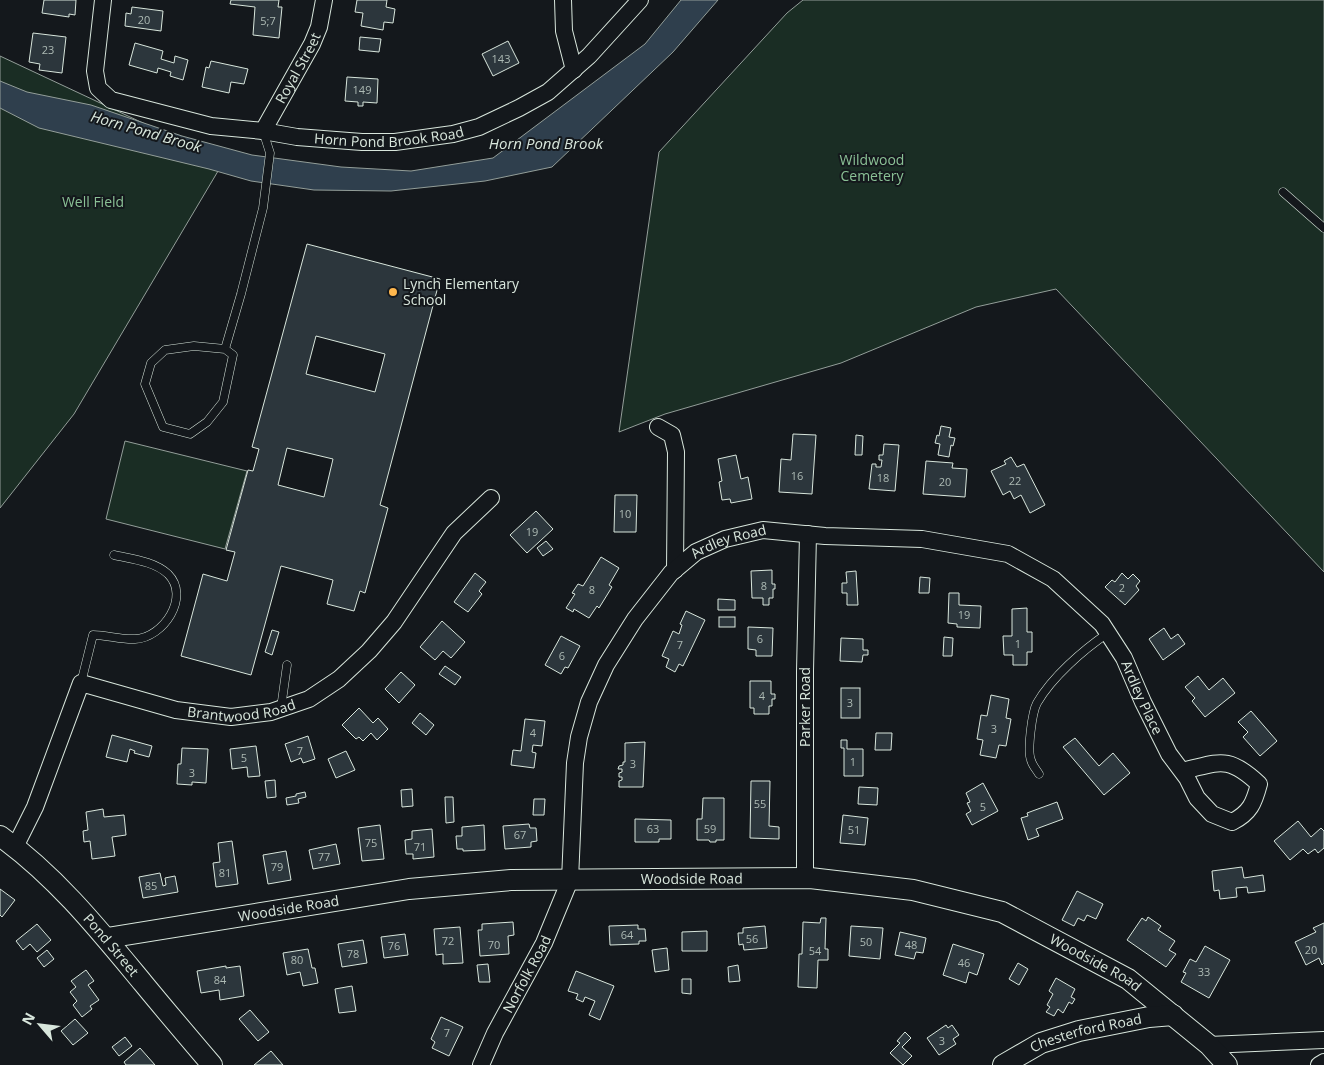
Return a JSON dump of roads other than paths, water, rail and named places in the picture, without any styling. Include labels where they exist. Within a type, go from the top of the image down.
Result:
[{"type":"street","name":"Horn Pond Brook Road","points":[[104,0],[95,71],[98,88],[111,100],[211,126],[263,131],[297,137],[370,142],[396,142],[453,134],[479,127],[519,108],[548,92],[574,70],[640,0]]},
{"type":"street","name":"Royal Street","points":[[263,131],[312,44],[319,27],[324,0]]},
{"type":"street","points":[[562,0],[564,31],[574,70]]},
{"type":"street","points":[[658,427],[672,435],[676,452],[675,570]]},
{"type":"street","name":"Brantwood Road","points":[[81,683],[176,710],[231,717],[271,712],[309,699],[339,679],[370,651],[394,622],[454,533],[491,498]]},
{"type":"street","name":"Ardley Road","points":[[570,880],[575,763],[579,737],[589,702],[606,665],[635,619],[675,570],[696,552],[725,539],[763,530],[922,539],[1008,554],[1053,580],[1105,629]]},
{"type":"street","name":"Parker Road","points":[[805,878],[808,534]]},
{"type":"street","name":"Ardley Place","points":[[1105,629],[1124,658],[1169,754],[1187,778],[1197,798],[1212,814],[1232,822],[1244,816],[1255,801],[1258,784],[1248,774],[1224,762],[1182,771]]},
{"type":"street","points":[[8,842],[35,808],[81,683]]},
{"type":"street","name":"Pond Street","points":[[8,842],[73,901],[107,938],[212,1065]]},
{"type":"street","name":"Woodside Road","points":[[107,938],[409,889],[511,880],[805,878],[912,890],[1002,912],[1128,979],[1209,1045],[1227,1065]]},
{"type":"street","name":"Norfolk Road","points":[[481,1065],[495,1033],[544,943],[570,880]]},
{"type":"street","name":"Chesterford Road","points":[[1003,1065],[1042,1043],[1080,1031],[1174,1015]]},
{"type":"street","points":[[1209,1045],[1324,1040]]},
{"type":"street","points":[[1319,1065],[1324,1062]]},
{"type":"lane","points":[[225,350],[256,239],[266,192],[270,153],[263,131]]},
{"type":"lane","points":[[1283,192],[1324,228]]},
{"type":"lane","points":[[194,346],[225,350],[233,355],[223,402],[207,422],[190,434],[163,426],[145,384],[151,363],[165,350],[194,346]]},
{"type":"lane","points":[[81,683],[93,635],[136,639],[156,632],[167,621],[173,609],[176,595],[175,586],[169,575],[158,567],[114,556]]},
{"type":"lane","points":[[1038,774],[1030,759],[1031,727],[1036,705],[1046,690],[1074,659],[1105,629]]},
{"type":"lane","points":[[281,708],[287,665]]},
{"type":"water","name":"Horn Pond Brook","points":[[681,0],[718,0],[673,52],[552,167],[485,181],[391,191],[314,190],[251,181],[39,128],[0,108],[0,81],[27,92],[91,105],[182,136],[252,155],[341,167],[411,171],[493,158],[645,44]]},
{"type":"place","name":"Lynch Elementary School","points":[[393,292]]},
{"type":"park label","name":"Wildwood Cemetery","points":[[872,168]]},
{"type":"park label","name":"Well Field","points":[[93,202]]}]
